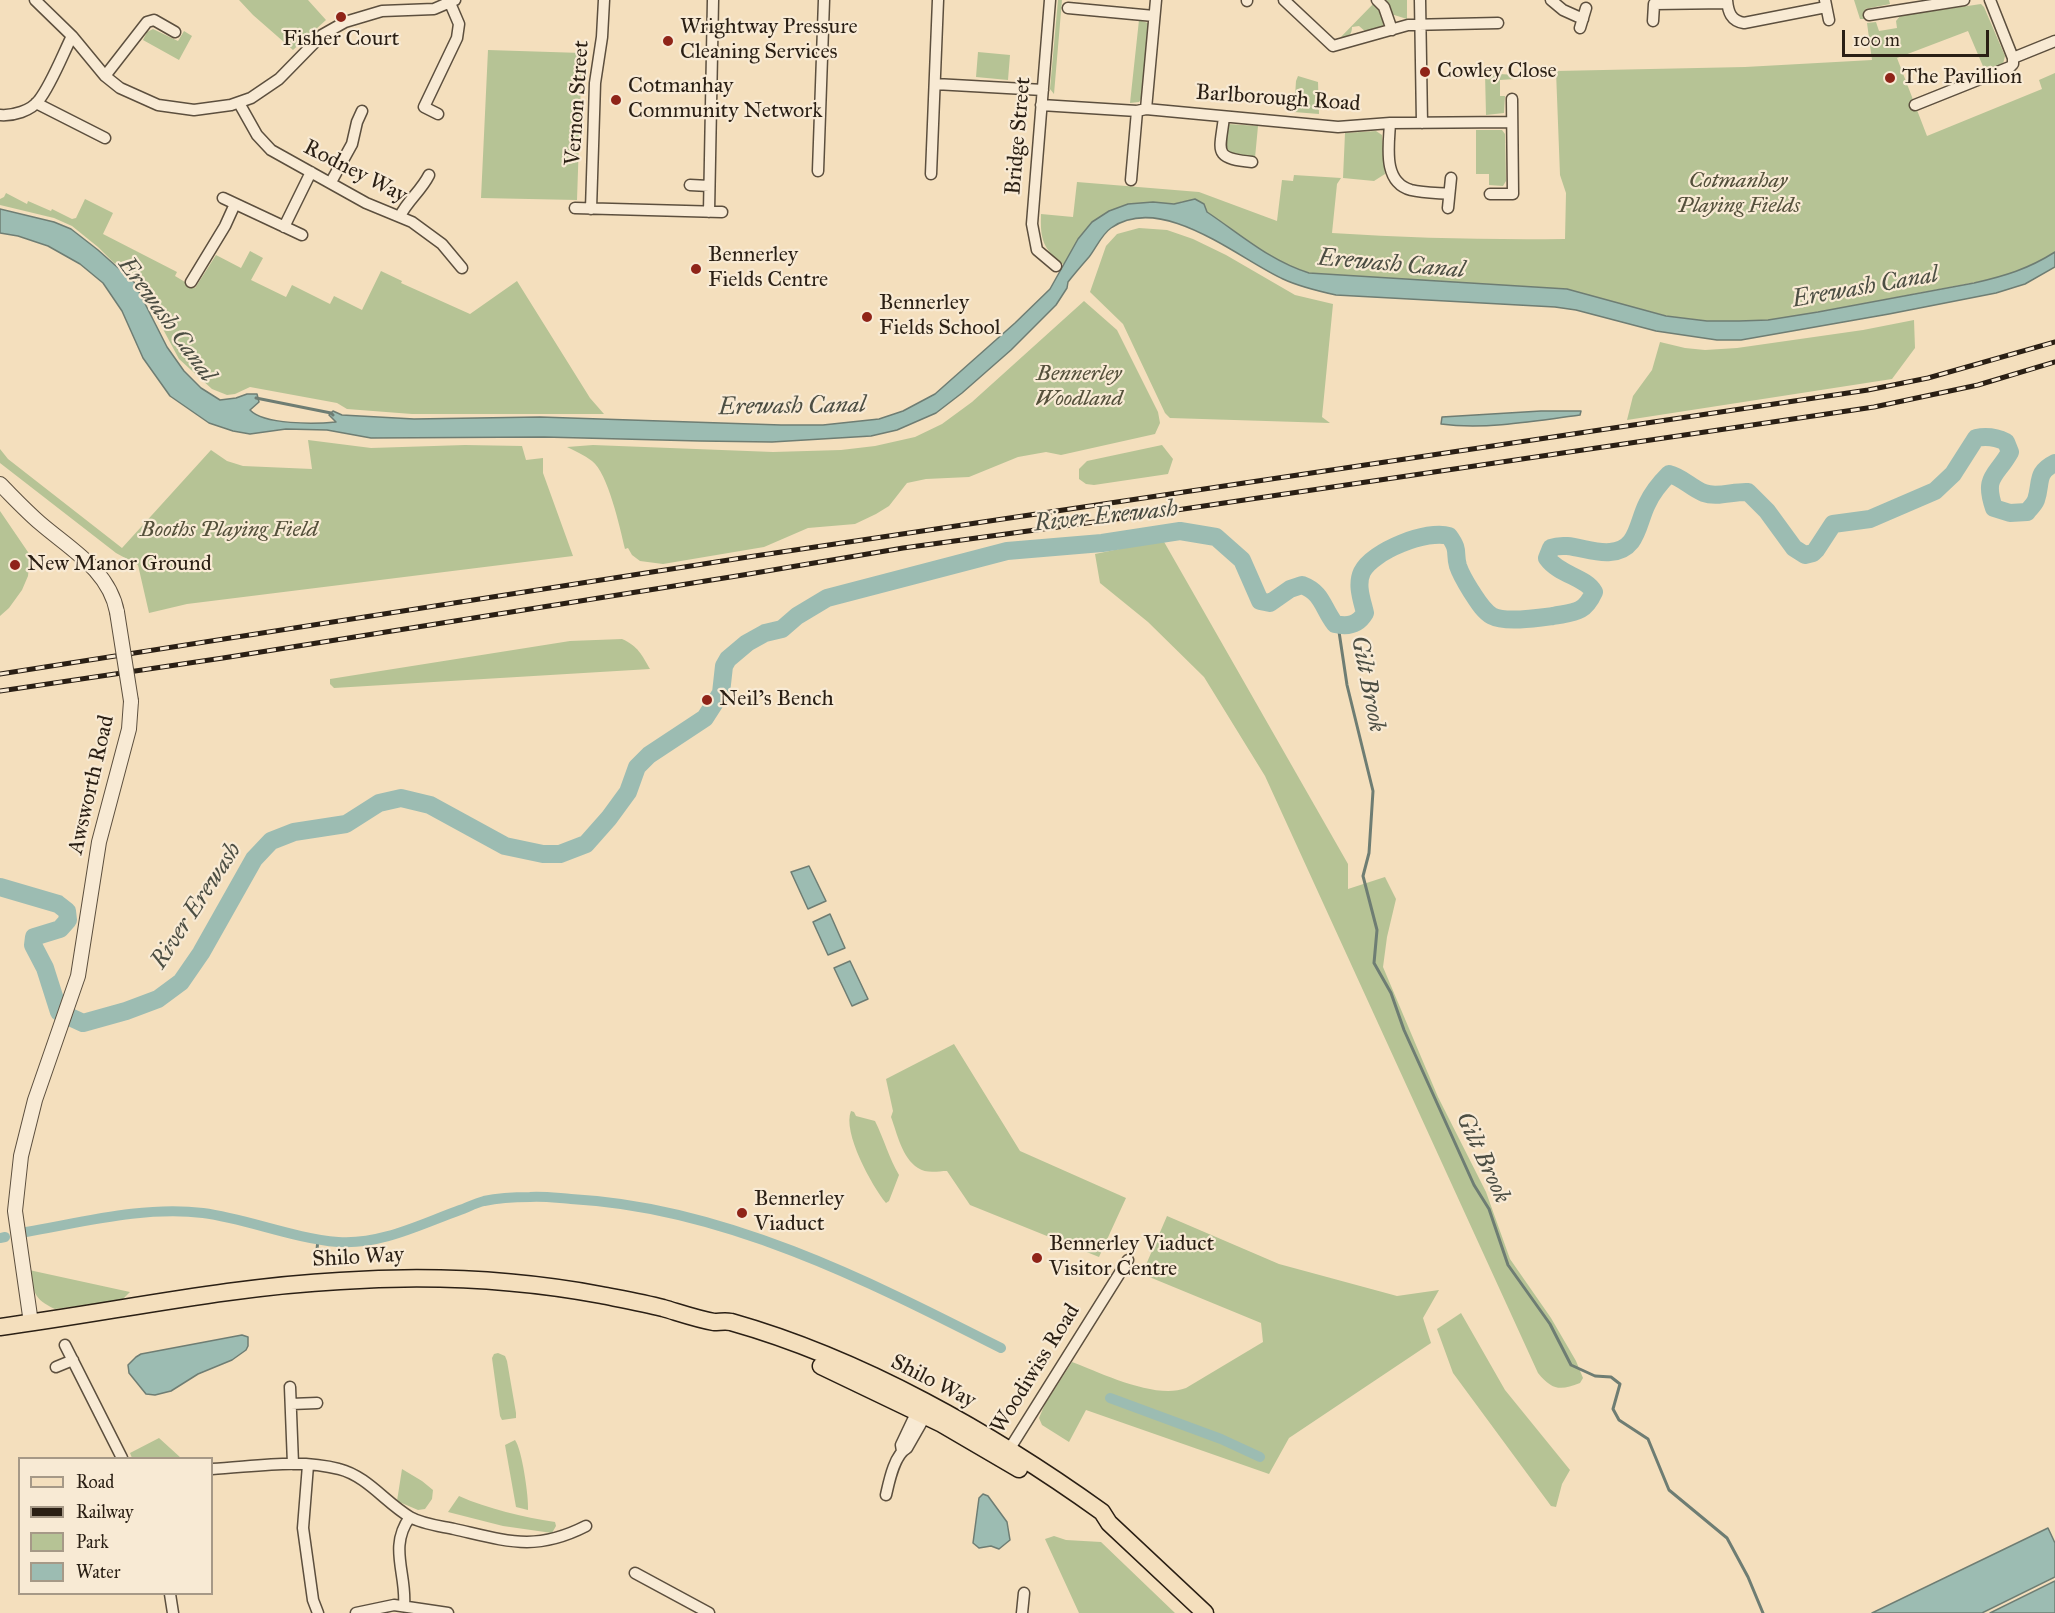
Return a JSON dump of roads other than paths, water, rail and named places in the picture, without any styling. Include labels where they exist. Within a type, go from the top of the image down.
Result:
[{"type":"main road","name":"Shilo Way","points":[[0,1327],[267,1287],[342,1280],[417,1278],[487,1281],[561,1289],[659,1307],[716,1322],[724,1329],[779,1348],[924,1408],[1008,1449],[1102,1512],[1109,1523],[1205,1613]]},
{"type":"main road","name":"Shilo Way","points":[[924,1408],[1096,1520],[1109,1523]]},
{"type":"street","points":[[35,0],[72,36],[105,76],[120,88],[169,107],[201,110],[239,103],[251,98],[279,79],[322,35],[336,26],[382,11],[428,10],[452,2],[459,24],[458,38],[424,107],[438,114]]},
{"type":"street","name":"Vernon Street","points":[[591,208],[595,83],[602,45],[604,0]]},
{"type":"street","points":[[709,212],[713,0]]},
{"type":"street","points":[[818,171],[824,0]]},
{"type":"street","points":[[931,174],[927,159],[935,84],[938,0]]},
{"type":"street","name":"Bridge Street","points":[[1050,0],[1033,235],[1037,250],[1056,266]]},
{"type":"street","points":[[1131,180],[1156,0]]},
{"type":"street","points":[[1284,0],[1333,46],[1358,35],[1421,24],[1498,22]]},
{"type":"street","points":[[1377,0],[1384,7],[1392,30]]},
{"type":"street","points":[[1420,0],[1422,123]]},
{"type":"street","points":[[1551,0],[1563,10],[1583,18]]},
{"type":"street","points":[[1869,15],[1964,0]]},
{"type":"street","points":[[1989,0],[2013,61]]},
{"type":"street","points":[[1653,21],[1654,4],[1727,1],[1730,14],[1739,22],[1748,22],[1826,4],[1829,20]]},
{"type":"street","points":[[1068,8],[1154,16]]},
{"type":"street","points":[[1886,12],[1888,26]]},
{"type":"street","points":[[105,76],[147,22],[154,20],[171,26]]},
{"type":"street","points":[[0,115],[18,113],[36,104],[72,36]]},
{"type":"street","points":[[1915,105],[2010,67],[2013,61],[2055,41]]},
{"type":"street","points":[[935,84],[1042,90]]},
{"type":"street","points":[[1490,194],[1513,194],[1512,99]]},
{"type":"street","name":"Rodney Way","points":[[239,103],[256,135],[265,146],[366,203],[400,216],[434,237],[462,268]]},
{"type":"street","points":[[36,104],[105,138]]},
{"type":"street","name":"Barlborough Road","points":[[1041,105],[1141,110],[1338,127],[1390,123],[1512,122]]},
{"type":"street","points":[[331,182],[352,144],[362,111]]},
{"type":"street","points":[[1224,117],[1221,148],[1224,156],[1231,160],[1252,162]]},
{"type":"street","points":[[1390,123],[1389,166],[1395,179],[1405,188],[1449,194]]},
{"type":"street","points":[[284,226],[311,172]]},
{"type":"street","points":[[400,216],[409,199],[420,190],[429,174]]},
{"type":"street","points":[[1448,208],[1451,178]]},
{"type":"street","points":[[690,185],[709,186]]},
{"type":"street","points":[[223,198],[302,236]]},
{"type":"street","points":[[191,282],[235,204]]},
{"type":"street","points":[[575,208],[722,212]]},
{"type":"street","name":"Awsworth Road","points":[[0,484],[37,521],[99,572],[115,601],[131,701],[129,729],[99,842],[83,956],[71,999],[27,1128],[16,1192],[15,1211],[31,1323]]},
{"type":"street","name":"Woodiwiss Road","points":[[1017,1468],[1007,1455],[1008,1449],[1128,1260]]},
{"type":"street","points":[[65,1345],[122,1457]]},
{"type":"street","points":[[56,1367],[73,1360]]},
{"type":"street","points":[[290,1387],[293,1464]]},
{"type":"street","points":[[291,1404],[316,1403]]},
{"type":"street","points":[[886,1496],[902,1451],[907,1448],[924,1408]]},
{"type":"street","points":[[213,1469],[293,1464],[334,1467],[351,1473],[410,1517],[480,1535],[529,1543],[556,1539],[586,1526]]},
{"type":"street","points":[[308,1465],[303,1528],[318,1613]]},
{"type":"street","points":[[404,1606],[405,1594],[399,1543],[402,1531],[410,1517]]},
{"type":"street","points":[[635,1573],[710,1613]]},
{"type":"street","points":[[1022,1613],[1024,1593]]},
{"type":"street","points":[[170,1595],[173,1613]]},
{"type":"street","points":[[356,1613],[383,1606],[404,1606],[448,1613]]},
{"type":"water","points":[[1195,199],[1204,204],[1207,212],[1256,246],[1281,262],[1309,273],[1567,289],[1666,316],[1707,321],[1768,320],[1974,283],[2016,271],[2055,252],[2055,267],[2025,284],[1996,293],[1741,340],[1717,340],[1656,331],[1576,310],[1555,307],[1336,295],[1302,287],[1283,279],[1200,232],[1176,223],[1153,218],[1131,219],[1111,228],[1105,234],[1068,282],[1067,288],[1056,305],[1011,350],[936,413],[897,430],[871,436],[772,442],[544,437],[371,438],[327,430],[286,429],[250,434],[209,423],[170,396],[143,358],[122,311],[103,283],[80,264],[48,246],[18,236],[0,233],[0,209],[54,222],[71,229],[134,282],[167,347],[184,371],[201,388],[220,400],[257,394],[259,402],[250,410],[257,415],[278,421],[336,422],[329,415],[333,411],[342,415],[414,419],[540,417],[823,425],[879,419],[903,411],[935,394],[1050,289],[1078,239],[1092,222],[1109,211],[1128,204],[1153,202],[1174,204]]},
{"type":"water","points":[[1581,411],[1580,415],[1510,424],[1458,426],[1441,424],[1442,417]]},
{"type":"water","points":[[809,866],[826,901],[808,909],[791,872]]},
{"type":"water","points":[[830,914],[845,948],[828,955],[813,922]]},
{"type":"water","points":[[850,961],[868,999],[852,1006],[834,968]]},
{"type":"water","points":[[242,1335],[248,1337],[246,1350],[232,1360],[198,1374],[171,1391],[155,1395],[146,1394],[129,1373],[128,1365],[141,1354]]},
{"type":"water","points":[[983,1494],[988,1496],[1007,1522],[1010,1540],[999,1549],[991,1546],[979,1548],[973,1543],[979,1498]]},
{"type":"water","points":[[2048,1528],[2055,1543],[2055,1577],[1982,1613],[1872,1613]]},
{"type":"water","points":[[2055,1581],[2055,1613],[1990,1613]]},
{"type":"waterway","points":[[256,398],[333,415]]},
{"type":"waterway","name":"River Erewash","points":[[0,887],[58,904],[67,911],[68,920],[60,929],[34,937],[33,945],[45,968],[59,1012],[83,1023],[158,999],[181,982],[201,953],[254,859],[271,841],[294,832],[346,824],[379,803],[401,798],[430,805],[505,846],[543,854],[560,854],[586,844],[628,792],[637,767],[649,755],[705,718],[721,693],[724,666],[728,659],[747,643],[765,633],[782,629],[797,616],[827,598],[1007,551],[1102,543],[1180,531],[1216,537],[1242,560],[1260,601],[1270,603],[1290,589],[1302,585],[1318,596],[1335,624],[1348,625],[1356,623],[1365,613],[1360,593],[1360,577],[1368,564],[1401,544],[1440,535],[1449,536],[1456,548],[1458,566],[1462,576],[1478,602],[1489,614],[1505,619],[1539,618],[1578,611],[1594,592],[1585,583],[1552,564],[1547,558],[1551,548],[1565,546],[1610,552],[1626,546],[1635,535],[1651,496],[1669,474],[1709,494],[1748,492],[1767,511],[1794,548],[1805,555],[1816,550],[1833,524],[1870,519],[1935,491],[1953,474],[1976,438],[1991,437],[2002,440],[2006,442],[2010,452],[1991,483],[1994,508],[2010,513],[2027,512],[2036,500],[2040,478],[2044,470],[2055,463]]},
{"type":"waterway","name":"Gilt Brook","points":[[1338,625],[1347,685],[1373,791],[1369,853],[1363,876],[1377,930],[1374,963],[1391,993],[1404,1030],[1474,1185],[1489,1209],[1508,1265],[1550,1324],[1571,1365],[1595,1376],[1611,1377],[1620,1384],[1613,1409],[1619,1420],[1648,1439],[1669,1490],[1727,1538],[1748,1577],[1763,1613]]},
{"type":"waterway","points":[[26,1232],[136,1213],[181,1211],[220,1216],[321,1240],[354,1242],[385,1237],[495,1199],[545,1197],[628,1205],[683,1216],[793,1251],[899,1297],[1001,1348]]},
{"type":"waterway","points":[[0,1238],[5,1237]]},
{"type":"waterway","points":[[317,1250],[318,1238]]},
{"type":"waterway","points":[[1110,1398],[1221,1439],[1260,1457]]},
{"type":"railway","points":[[0,674],[748,557],[1868,390],[1928,378],[2055,342]]},
{"type":"railway","points":[[0,691],[223,658],[903,548],[1109,520],[1874,407],[1978,385],[2055,362]]},
{"type":"place","name":"Fisher Court","points":[[341,17]]},
{"type":"place","name":"Wrightway Pressure Cleaning Services","points":[[668,41]]},
{"type":"place","name":"Cowley Close","points":[[1425,72]]},
{"type":"place","name":"The Pavillion","points":[[1890,78]]},
{"type":"place","name":"Cotmanhay Community Network","points":[[616,100]]},
{"type":"place","name":"Bennerley Fields Centre","points":[[696,269]]},
{"type":"place","name":"Bennerley Fields School","points":[[867,317]]},
{"type":"place","name":"New Manor Ground","points":[[15,565]]},
{"type":"place","name":"Neil's Bench","points":[[707,700]]},
{"type":"place","name":"Bennerley Viaduct","points":[[742,1213]]},
{"type":"place","name":"Bennerley Viaduct Visitor Centre","points":[[1037,1258]]},
{"type":"park label","name":"Cotmanhay Playing Fields","points":[[1738,194]]},
{"type":"park label","name":"Bennerley Woodland","points":[[1079,388]]},
{"type":"park label","name":"Booths Playing Field","points":[[229,531]]},
{"type":"water label","name":"Erewash Canal","points":[[1391,265]]},
{"type":"water label","name":"Erewash Canal","points":[[1865,288]]},
{"type":"water label","name":"Erewash Canal","points":[[166,320]]},
{"type":"water label","name":"Erewash Canal","points":[[792,407]]}]
